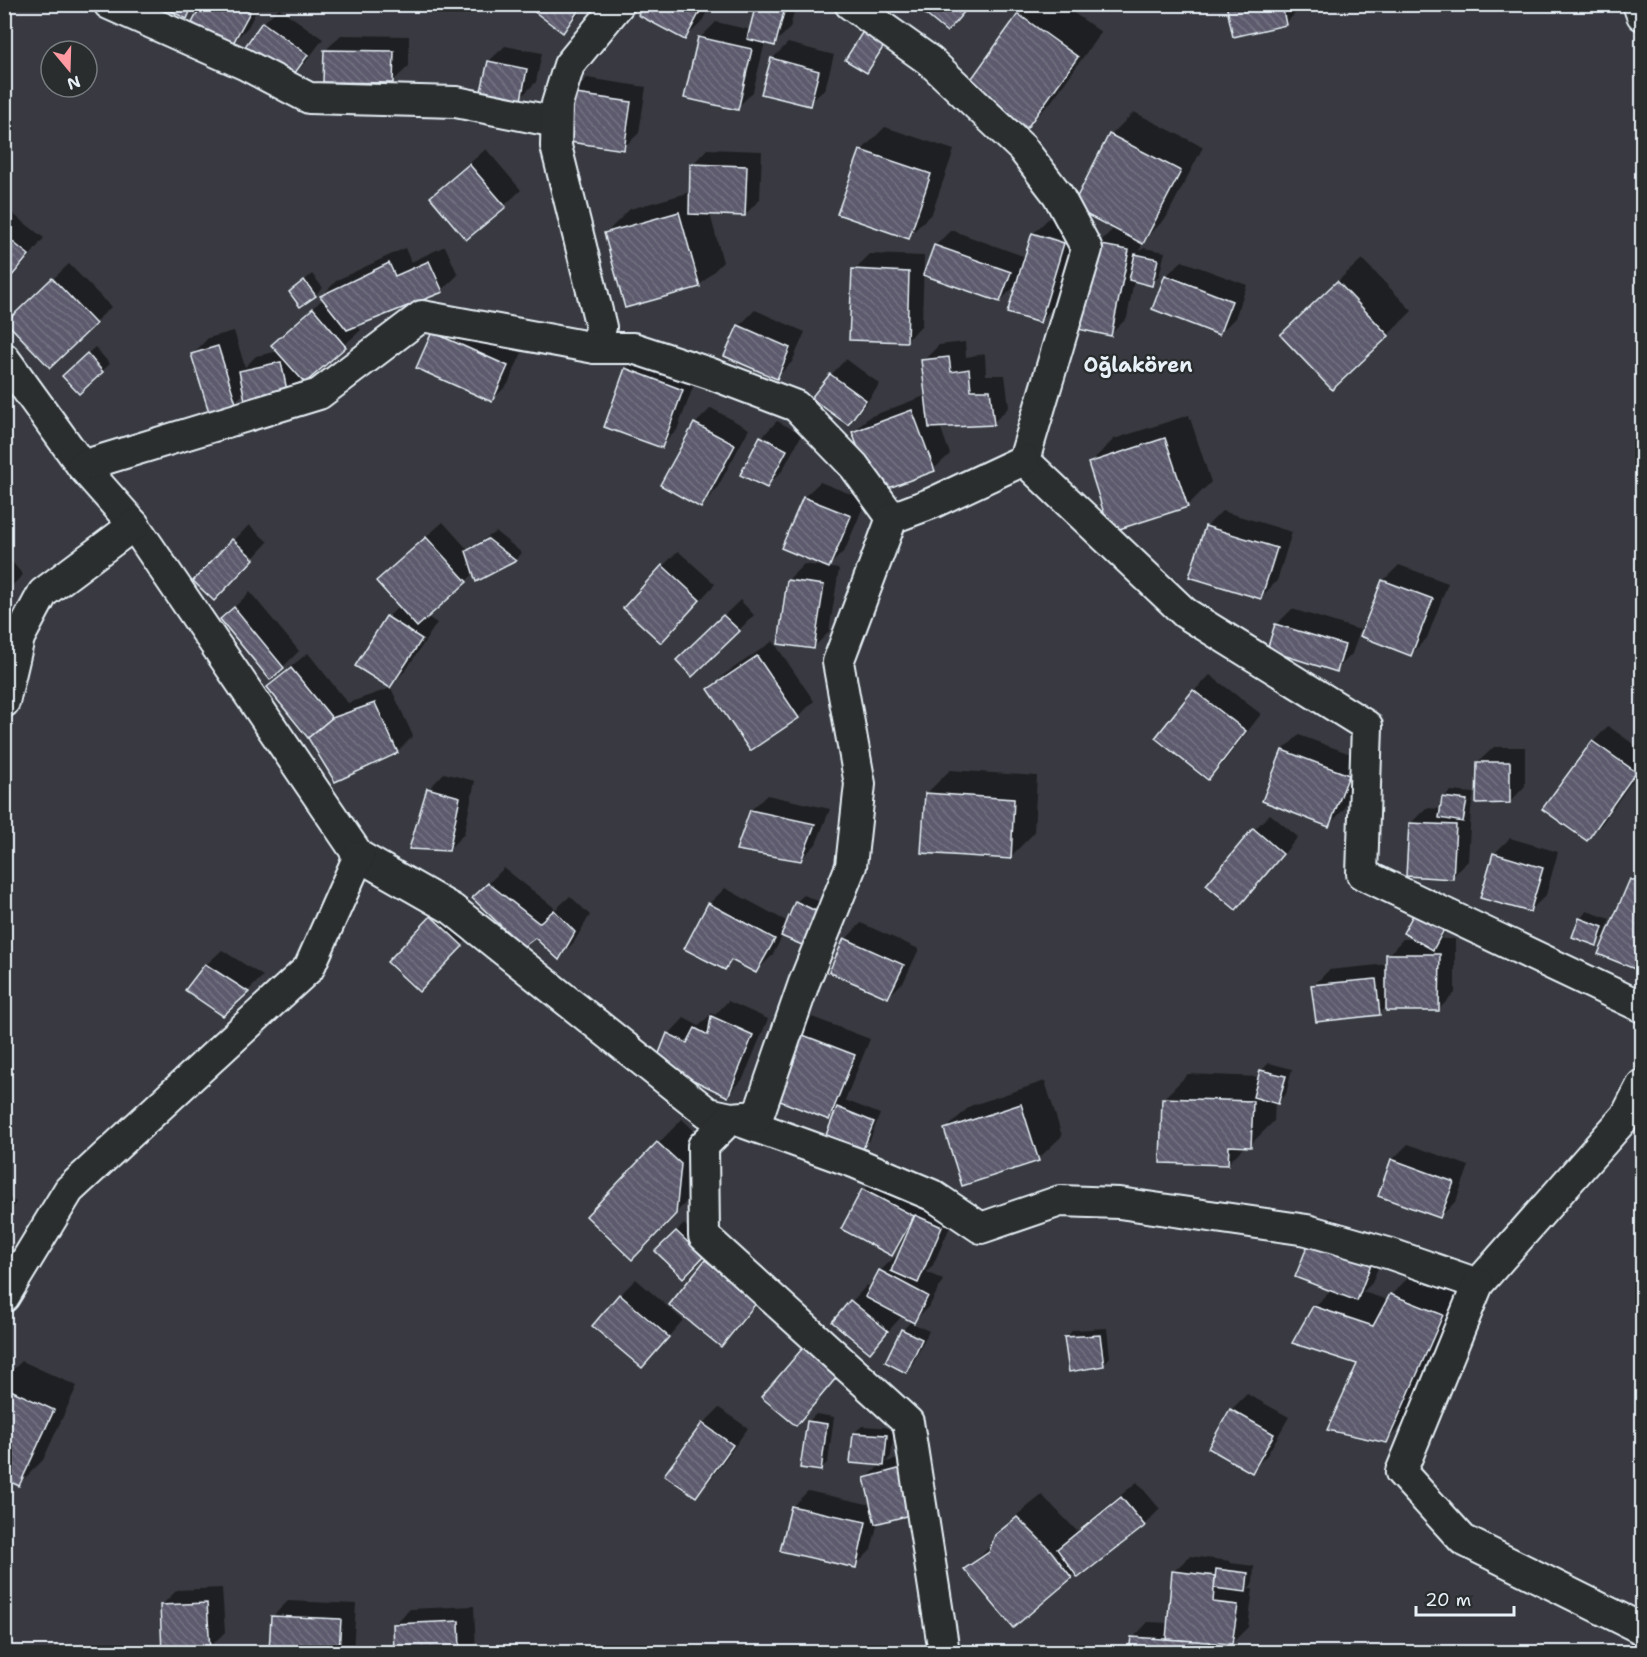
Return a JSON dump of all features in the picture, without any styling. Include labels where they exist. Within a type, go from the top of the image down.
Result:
[{"type":"street","points":[[109,4],[244,64],[309,98],[456,102],[556,122]]},
{"type":"street","points":[[595,348],[600,327],[556,146],[557,104],[569,65],[619,4]]},
{"type":"street","points":[[850,4],[930,61],[1022,148],[1058,195],[1087,249],[1023,460],[932,503],[892,518],[838,662],[860,784],[851,866],[804,983],[758,1116],[731,1118],[703,1146],[704,1236],[908,1422],[944,1653]]},
{"type":"street","points":[[1638,4],[1642,15]]},
{"type":"street","points":[[82,466],[319,394],[422,316],[595,348],[633,348],[709,373],[796,406],[854,466],[892,518]]},
{"type":"street","points":[[4,358],[82,466],[134,525],[359,856],[452,909],[708,1113],[731,1118],[856,1163],[932,1195],[981,1228],[1060,1201],[1119,1203],[1307,1230],[1392,1254],[1478,1284]]},
{"type":"street","points":[[1023,460],[1185,613],[1367,726],[1362,874],[1642,1007]]},
{"type":"street","points":[[4,702],[19,638],[43,593],[134,525]]},
{"type":"street","points":[[4,1297],[69,1190],[309,968],[359,856]]},
{"type":"street","points":[[1642,1085],[1626,1116],[1478,1284],[1401,1472],[1463,1540],[1642,1629]]},
{"type":"building","points":[[157,4],[193,4],[187,19]]},
{"type":"building","points":[[202,4],[237,4],[250,12],[232,45],[192,23]]},
{"type":"building","points":[[524,4],[583,4],[563,33]]},
{"type":"building","points":[[643,4],[704,4],[685,40],[638,15]]},
{"type":"building","points":[[756,4],[786,4],[775,46],[747,39]]},
{"type":"building","points":[[913,4],[971,4],[947,32]]},
{"type":"building","points":[[1226,4],[1282,4],[1286,25],[1233,37]]},
{"type":"building","points":[[1018,14],[1078,57],[1027,128],[967,85]]},
{"type":"building","points":[[262,22],[308,55],[289,81],[244,48]]},
{"type":"building","points":[[865,28],[887,41],[867,73],[845,60]]},
{"type":"building","points":[[698,37],[752,49],[738,110],[684,98]]},
{"type":"building","points":[[324,50],[394,51],[393,83],[323,82]]},
{"type":"building","points":[[771,58],[819,71],[810,106],[761,94]]},
{"type":"building","points":[[488,61],[527,69],[521,100],[481,91]]},
{"type":"building","points":[[569,93],[631,102],[624,150],[563,141]]},
{"type":"building","points":[[1109,134],[1181,171],[1143,244],[1072,207]]},
{"type":"building","points":[[860,150],[931,174],[909,239],[837,214]]},
{"type":"building","points":[[469,164],[506,207],[466,240],[430,197]]},
{"type":"building","points":[[690,164],[747,166],[745,216],[689,214]]},
{"type":"building","points":[[679,212],[700,287],[625,308],[604,233]]},
{"type":"building","points":[[1032,233],[1064,243],[1040,323],[1007,313]]},
{"type":"building","points":[[4,235],[29,255],[4,286]]},
{"type":"building","points":[[1096,244],[1129,250],[1111,336],[1078,329]]},
{"type":"building","points":[[934,245],[1011,272],[1000,302],[923,275]]},
{"type":"building","points":[[1135,254],[1158,259],[1152,286],[1129,280]]},
{"type":"building","points":[[429,261],[443,292],[347,330],[320,296],[389,263],[395,276]]},
{"type":"building","points":[[852,269],[909,272],[907,342],[849,340]]},
{"type":"building","points":[[1165,275],[1232,301],[1219,335],[1152,309]]},
{"type":"building","points":[[52,278],[96,324],[50,368],[6,322]]},
{"type":"building","points":[[304,280],[316,296],[300,307],[289,292]]},
{"type":"building","points":[[1337,281],[1389,336],[1332,390],[1280,335]]},
{"type":"building","points":[[313,308],[346,347],[305,383],[271,345]]},
{"type":"building","points":[[738,325],[790,348],[777,379],[724,356]]},
{"type":"building","points":[[432,332],[508,366],[492,402],[416,368]]},
{"type":"building","points":[[218,346],[236,403],[209,412],[191,354]]},
{"type":"building","points":[[87,353],[103,372],[79,394],[62,376]]},
{"type":"building","points":[[949,357],[951,372],[969,369],[971,390],[990,390],[994,425],[929,428],[921,360]]},
{"type":"building","points":[[281,362],[288,395],[246,405],[239,371]]},
{"type":"building","points":[[625,368],[683,390],[662,448],[604,427]]},
{"type":"building","points":[[830,374],[866,400],[848,425],[811,398]]},
{"type":"building","points":[[912,410],[935,471],[875,493],[852,432]]},
{"type":"building","points":[[694,423],[735,445],[701,508],[660,485]]},
{"type":"building","points":[[760,436],[787,450],[767,488],[740,475]]},
{"type":"building","points":[[1165,438],[1188,507],[1110,532],[1088,463]]},
{"type":"building","points":[[803,497],[851,516],[829,568],[781,548]]},
{"type":"building","points":[[1205,526],[1277,548],[1261,599],[1189,577]]},
{"type":"building","points":[[426,537],[467,582],[417,627],[376,581]]},
{"type":"building","points":[[232,539],[254,559],[214,601],[193,581]]},
{"type":"building","points":[[488,539],[516,561],[476,582],[466,551]]},
{"type":"building","points":[[662,565],[700,600],[661,643],[623,608]]},
{"type":"building","points":[[787,580],[824,585],[814,649],[778,644]]},
{"type":"building","points":[[1382,580],[1433,599],[1411,656],[1360,636]]},
{"type":"building","points":[[234,607],[284,668],[270,680],[220,619]]},
{"type":"building","points":[[723,615],[740,631],[692,677],[676,660]]},
{"type":"building","points":[[386,616],[422,639],[390,688],[355,666]]},
{"type":"building","points":[[1275,624],[1345,645],[1337,672],[1267,650]]},
{"type":"building","points":[[757,656],[799,718],[750,751],[708,689]]},
{"type":"building","points":[[291,668],[332,718],[308,738],[267,687]]},
{"type":"building","points":[[1193,690],[1246,731],[1208,780],[1155,738]]},
{"type":"building","points":[[375,703],[398,753],[335,782],[308,738],[332,718]]},
{"type":"building","points":[[1592,741],[1636,772],[1587,841],[1542,809]]},
{"type":"building","points":[[1282,750],[1349,775],[1329,827],[1262,801]]},
{"type":"building","points":[[1477,762],[1510,762],[1510,803],[1476,804]]},
{"type":"building","points":[[427,788],[460,797],[449,851],[409,849]]},
{"type":"building","points":[[925,793],[1014,799],[1011,859],[921,853]]},
{"type":"building","points":[[1442,797],[1467,800],[1463,822],[1439,818]]},
{"type":"building","points":[[750,810],[815,824],[801,861],[736,850]]},
{"type":"building","points":[[1409,823],[1456,825],[1453,879],[1406,876]]},
{"type":"building","points":[[1253,828],[1283,854],[1236,910],[1206,885]]},
{"type":"building","points":[[1493,853],[1543,868],[1530,912],[1480,898]]},
{"type":"building","points":[[1630,879],[1642,884],[1642,972],[1598,954]]},
{"type":"building","points":[[488,883],[539,923],[554,910],[575,932],[559,960],[535,938],[523,947],[472,898]]},
{"type":"building","points":[[795,901],[820,913],[809,948],[781,936]]},
{"type":"building","points":[[708,903],[775,939],[756,973],[731,960],[725,970],[684,949]]},
{"type":"building","points":[[1417,908],[1447,924],[1433,950],[1403,933]]},
{"type":"building","points":[[431,916],[463,946],[419,992],[387,962]]},
{"type":"building","points":[[1579,918],[1603,927],[1597,946],[1572,937]]},
{"type":"building","points":[[844,938],[904,965],[888,998],[829,972]]},
{"type":"building","points":[[1386,954],[1440,954],[1439,1011],[1386,1011]]},
{"type":"building","points":[[205,964],[249,992],[223,1016],[185,990]]},
{"type":"building","points":[[1376,979],[1380,1015],[1316,1022],[1311,985]]},
{"type":"building","points":[[711,1016],[753,1035],[728,1097],[675,1071],[658,1056],[667,1033],[687,1043],[695,1028],[708,1035]]},
{"type":"building","points":[[795,1032],[855,1055],[829,1120],[770,1097]]},
{"type":"building","points":[[1260,1070],[1286,1076],[1278,1104],[1253,1097]]},
{"type":"building","points":[[1162,1098],[1253,1101],[1251,1147],[1229,1146],[1228,1165],[1160,1163]]},
{"type":"building","points":[[1021,1104],[1039,1161],[962,1186],[944,1129]]},
{"type":"building","points":[[837,1107],[874,1122],[863,1149],[826,1135]]},
{"type":"building","points":[[657,1142],[681,1164],[676,1214],[632,1260],[586,1216]]},
{"type":"building","points":[[1391,1159],[1454,1182],[1440,1218],[1378,1196]]},
{"type":"building","points":[[862,1189],[914,1216],[892,1256],[841,1229]]},
{"type":"building","points":[[915,1215],[942,1227],[918,1283],[891,1271]]},
{"type":"building","points":[[676,1231],[703,1257],[683,1278],[655,1251]]},
{"type":"building","points":[[1313,1232],[1374,1256],[1357,1301],[1295,1277]]},
{"type":"building","points":[[705,1260],[758,1301],[721,1347],[669,1305]]},
{"type":"building","points":[[879,1270],[928,1296],[914,1323],[865,1297]]},
{"type":"building","points":[[619,1294],[669,1337],[642,1368],[592,1326]]},
{"type":"building","points":[[1390,1294],[1443,1315],[1387,1443],[1327,1430],[1357,1364],[1292,1343],[1313,1306],[1373,1326]]},
{"type":"building","points":[[850,1300],[888,1331],[870,1353],[832,1322]]},
{"type":"building","points":[[901,1329],[922,1339],[906,1373],[885,1362]]},
{"type":"building","points":[[1100,1335],[1104,1366],[1069,1372],[1064,1337]]},
{"type":"building","points":[[807,1343],[841,1372],[796,1426],[761,1397]]},
{"type":"building","points":[[4,1387],[54,1410],[19,1486],[4,1479]]},
{"type":"building","points":[[1230,1409],[1274,1434],[1252,1473],[1208,1448]]},
{"type":"building","points":[[807,1421],[827,1424],[821,1471],[800,1468]]},
{"type":"building","points":[[702,1423],[733,1445],[696,1497],[664,1475]]},
{"type":"building","points":[[853,1433],[887,1435],[884,1466],[850,1463]]},
{"type":"building","points":[[902,1468],[914,1514],[875,1524],[864,1478]]},
{"type":"building","points":[[1121,1497],[1145,1526],[1078,1578],[1057,1549]]},
{"type":"building","points":[[791,1506],[866,1522],[856,1568],[780,1551]]},
{"type":"building","points":[[1017,1517],[1051,1551],[1072,1578],[1013,1628],[964,1569],[989,1552],[995,1535]]},
{"type":"building","points":[[1216,1569],[1248,1573],[1246,1592],[1214,1588]]},
{"type":"building","points":[[1172,1571],[1215,1576],[1213,1602],[1238,1605],[1232,1644],[1166,1639]]},
{"type":"building","points":[[207,1603],[210,1649],[162,1652],[160,1605]]},
{"type":"building","points":[[271,1616],[341,1619],[339,1652],[269,1652]]},
{"type":"building","points":[[459,1621],[460,1652],[394,1652],[393,1624]]},
{"type":"building","points":[[1131,1637],[1210,1642],[1209,1652],[1129,1652]]},
{"type":"district","name":"Oğlakören","points":[[1138,365]]}]
